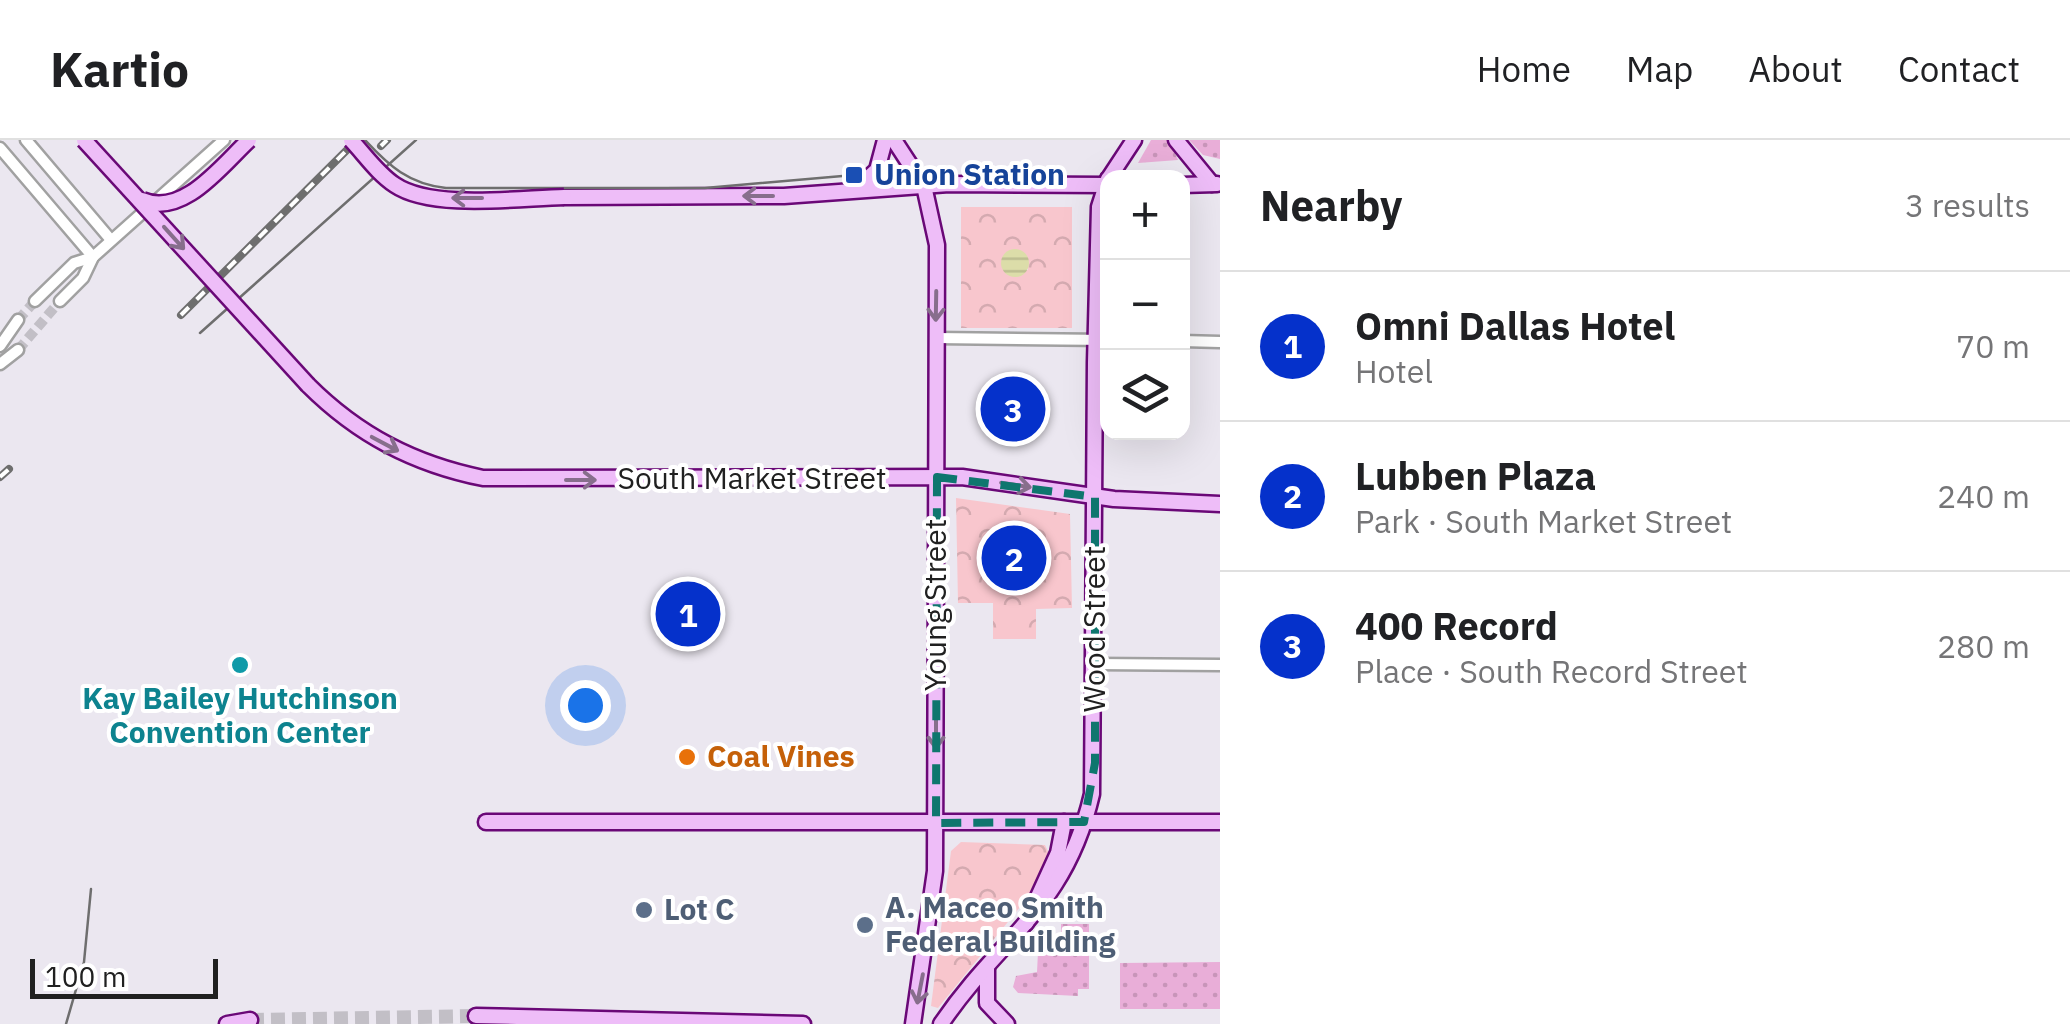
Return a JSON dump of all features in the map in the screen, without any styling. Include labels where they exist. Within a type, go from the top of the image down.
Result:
[{"type":"main road","name":"South Market Street","points":[[84,140],[330,407],[384,444],[444,469],[483,478],[936,477],[1095,496],[1220,504]]},
{"type":"main road","points":[[136,197],[152,204],[175,202],[249,140]]},
{"type":"main road","points":[[351,140],[387,178],[412,194],[450,198],[784,196],[855,189],[1100,181]]},
{"type":"main road","points":[[855,189],[877,170],[885,140]]},
{"type":"main road","points":[[894,140],[924,186]]},
{"type":"main road","points":[[1114,170],[1134,140]]},
{"type":"main road","points":[[1176,140],[1216,184]]},
{"type":"main road","points":[[1190,185],[1216,184]]},
{"type":"main road","name":"Young Street","points":[[913,1024],[930,926],[936,822],[937,245],[924,186]]},
{"type":"main road","name":"Wood Street","points":[[941,1024],[1025,929],[1059,882],[1084,822],[1094,779],[1095,496],[1102,350]]},
{"type":"main road","points":[[486,822],[1220,822]]},
{"type":"main road","points":[[1025,929],[1037,892],[1058,853],[1064,822]]},
{"type":"main road","points":[[988,967],[984,980],[987,1004],[1007,1024]]},
{"type":"main road","points":[[476,1016],[803,1024]]},
{"type":"main road","points":[[227,1024],[250,1020]]},
{"type":"street","points":[[26,140],[111,240]]},
{"type":"street","points":[[60,301],[83,278],[93,257],[224,140]]},
{"type":"street","points":[[0,148],[93,257]]},
{"type":"street","points":[[34,301],[74,264],[93,257]]},
{"type":"street","points":[[0,346],[18,320]]},
{"type":"street","points":[[936,338],[1100,340]]},
{"type":"street","points":[[1190,342],[1220,342]]},
{"type":"street","points":[[0,364],[18,350]]},
{"type":"street","points":[[1095,664],[1220,666]]},
{"type":"highlighted area","points":[[937,477],[1095,497],[1095,763],[1084,822],[936,823]]},
{"type":"shaded area","points":[[1151,140],[1169,140],[1178,160],[1138,163]]},
{"type":"shaded area","points":[[1189,140],[1220,140],[1220,159],[1203,155]]},
{"type":"shaded area","points":[[1015,249],[1025,253],[1029,263],[1025,273],[1015,277],[1005,273],[1001,263],[1005,253]]},
{"type":"shaded area","points":[[1061,924],[1089,924],[1089,989],[1078,989],[1078,996],[1018,993],[1013,987],[1016,976],[1037,972],[1038,952],[1048,952],[1048,942],[1061,942]]},
{"type":"shaded area","points":[[1220,962],[1220,1009],[1120,1009],[1120,963]]},
{"type":"green space","points":[[961,207],[1072,207],[1072,328],[961,328]],"holes":[[[1011,250],[1027,256],[1028,270],[1003,269],[1004,256]]]},
{"type":"green space","points":[[956,498],[1070,514],[1072,608],[1036,609],[1036,639],[993,639],[993,603],[958,603]]},
{"type":"green space","points":[[961,842],[1045,845],[1050,856],[1025,901],[938,1008],[931,1006],[951,851]]},
{"type":"tunnel","points":[[18,320],[35,301]]},
{"type":"tunnel","points":[[18,350],[60,301]]},
{"type":"tunnel","points":[[250,1020],[476,1016]]},
{"type":"tram line","points":[[365,140],[401,172],[446,188],[705,188],[854,175]]},
{"type":"tram line","points":[[200,333],[416,140]]},
{"type":"tram line","points":[[66,1024],[84,962],[91,889]]},
{"type":"railway","points":[[181,315],[357,140]]},
{"type":"railway","points":[[381,146],[387,140]]},
{"type":"railway","points":[[0,477],[9,469]]},
{"type":"place","name":"Union Station","points":[[854,175]]},
{"type":"place","name":"400 Record","points":[[1013,409]]},
{"type":"place","name":"Lubben Plaza","points":[[1014,558]]},
{"type":"place","name":"Omni Dallas Hotel","points":[[688,614]]},
{"type":"place","name":"Kay Bailey Hutchinson Convention Center","points":[[240,665]]},
{"type":"place","name":"Coal Vines","points":[[687,757]]},
{"type":"place","name":"Lot C","points":[[644,910]]},
{"type":"place","name":"A. Maceo Smith Federal Building","points":[[865,925]]}]
